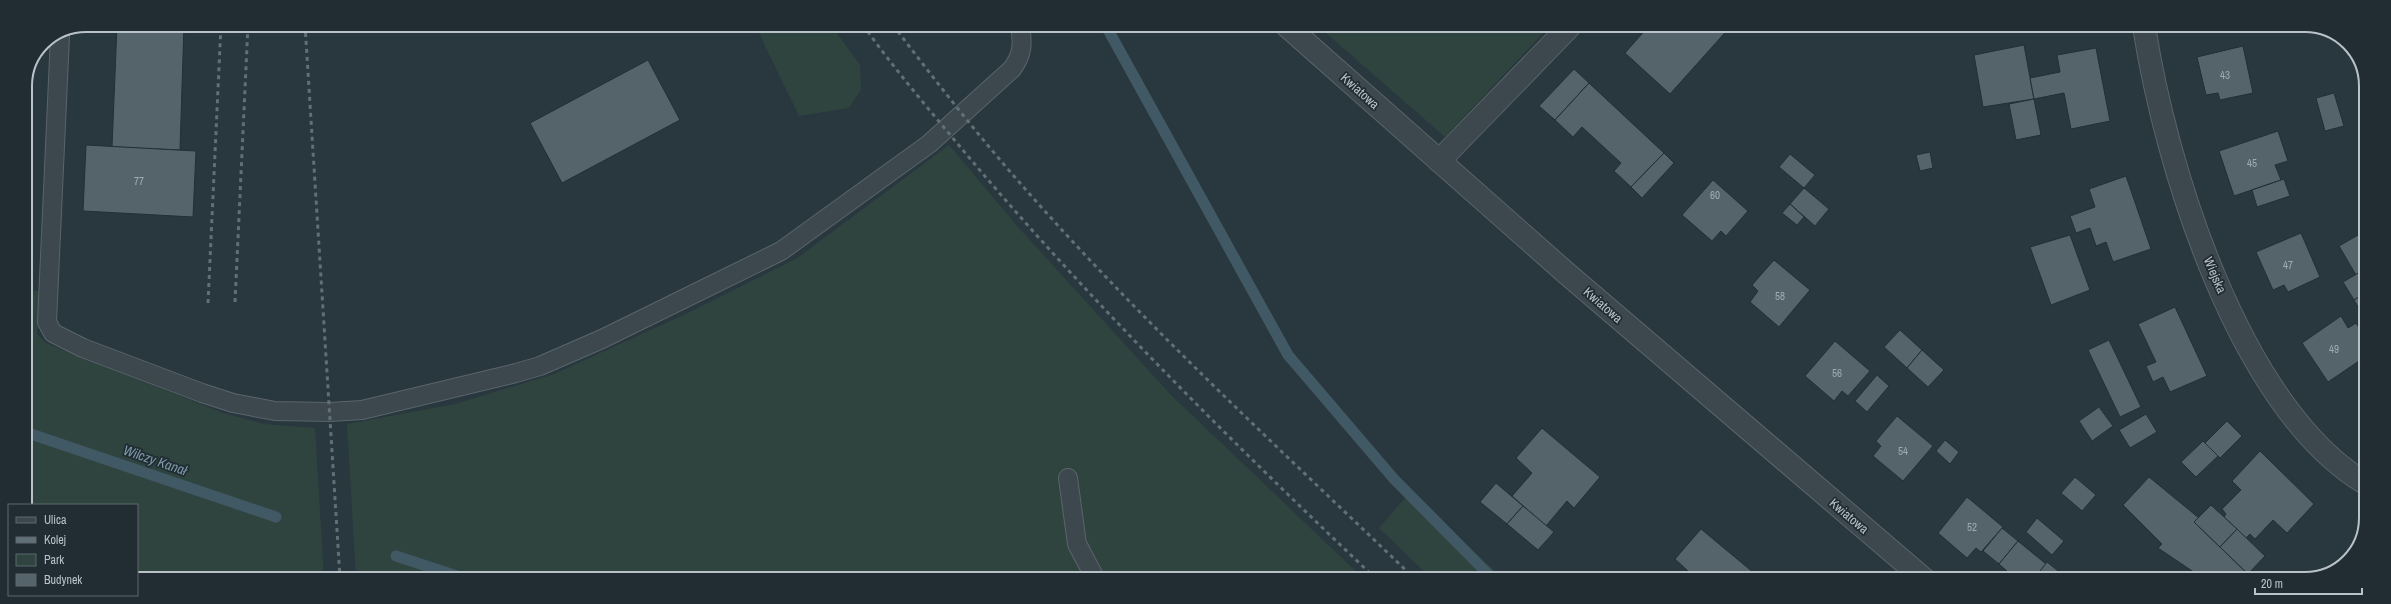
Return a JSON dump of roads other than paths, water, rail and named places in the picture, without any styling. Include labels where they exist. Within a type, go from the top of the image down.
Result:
[{"type":"street","name":"Kwiatowa","points":[[1294,32],[1565,272],[1916,572]]},
{"type":"street","points":[[1439,161],[1564,32]]},
{"type":"street","name":"Wiejska","points":[[2145,32],[2154,88],[2175,167],[2199,235],[2233,316],[2264,373],[2300,427],[2330,456],[2359,478]]},
{"type":"lane","points":[[60,39],[47,322],[53,333],[83,348],[233,403],[275,411],[330,412],[362,410],[540,366],[679,303],[781,251],[929,144],[1012,69],[1021,57],[1023,41],[1021,32]]},
{"type":"lane","points":[[1068,478],[1076,544],[1092,572]]},
{"type":"waterway","points":[[1109,32],[1288,355],[1394,479],[1486,572]]},
{"type":"waterway","name":"Wilczy Kanał","points":[[32,434],[276,517]]},
{"type":"waterway","name":"Wilczy Kanał","points":[[396,556],[445,572]]},
{"type":"railway","points":[[208,303],[221,32]]},
{"type":"railway","points":[[235,302],[248,32]]},
{"type":"railway","points":[[305,32],[340,572]]},
{"type":"railway","points":[[868,32],[901,75],[967,155],[1015,211],[1114,320],[1217,425],[1369,572]]},
{"type":"railway","points":[[898,32],[955,106],[1020,183],[1115,286],[1213,386],[1408,572]]}]
